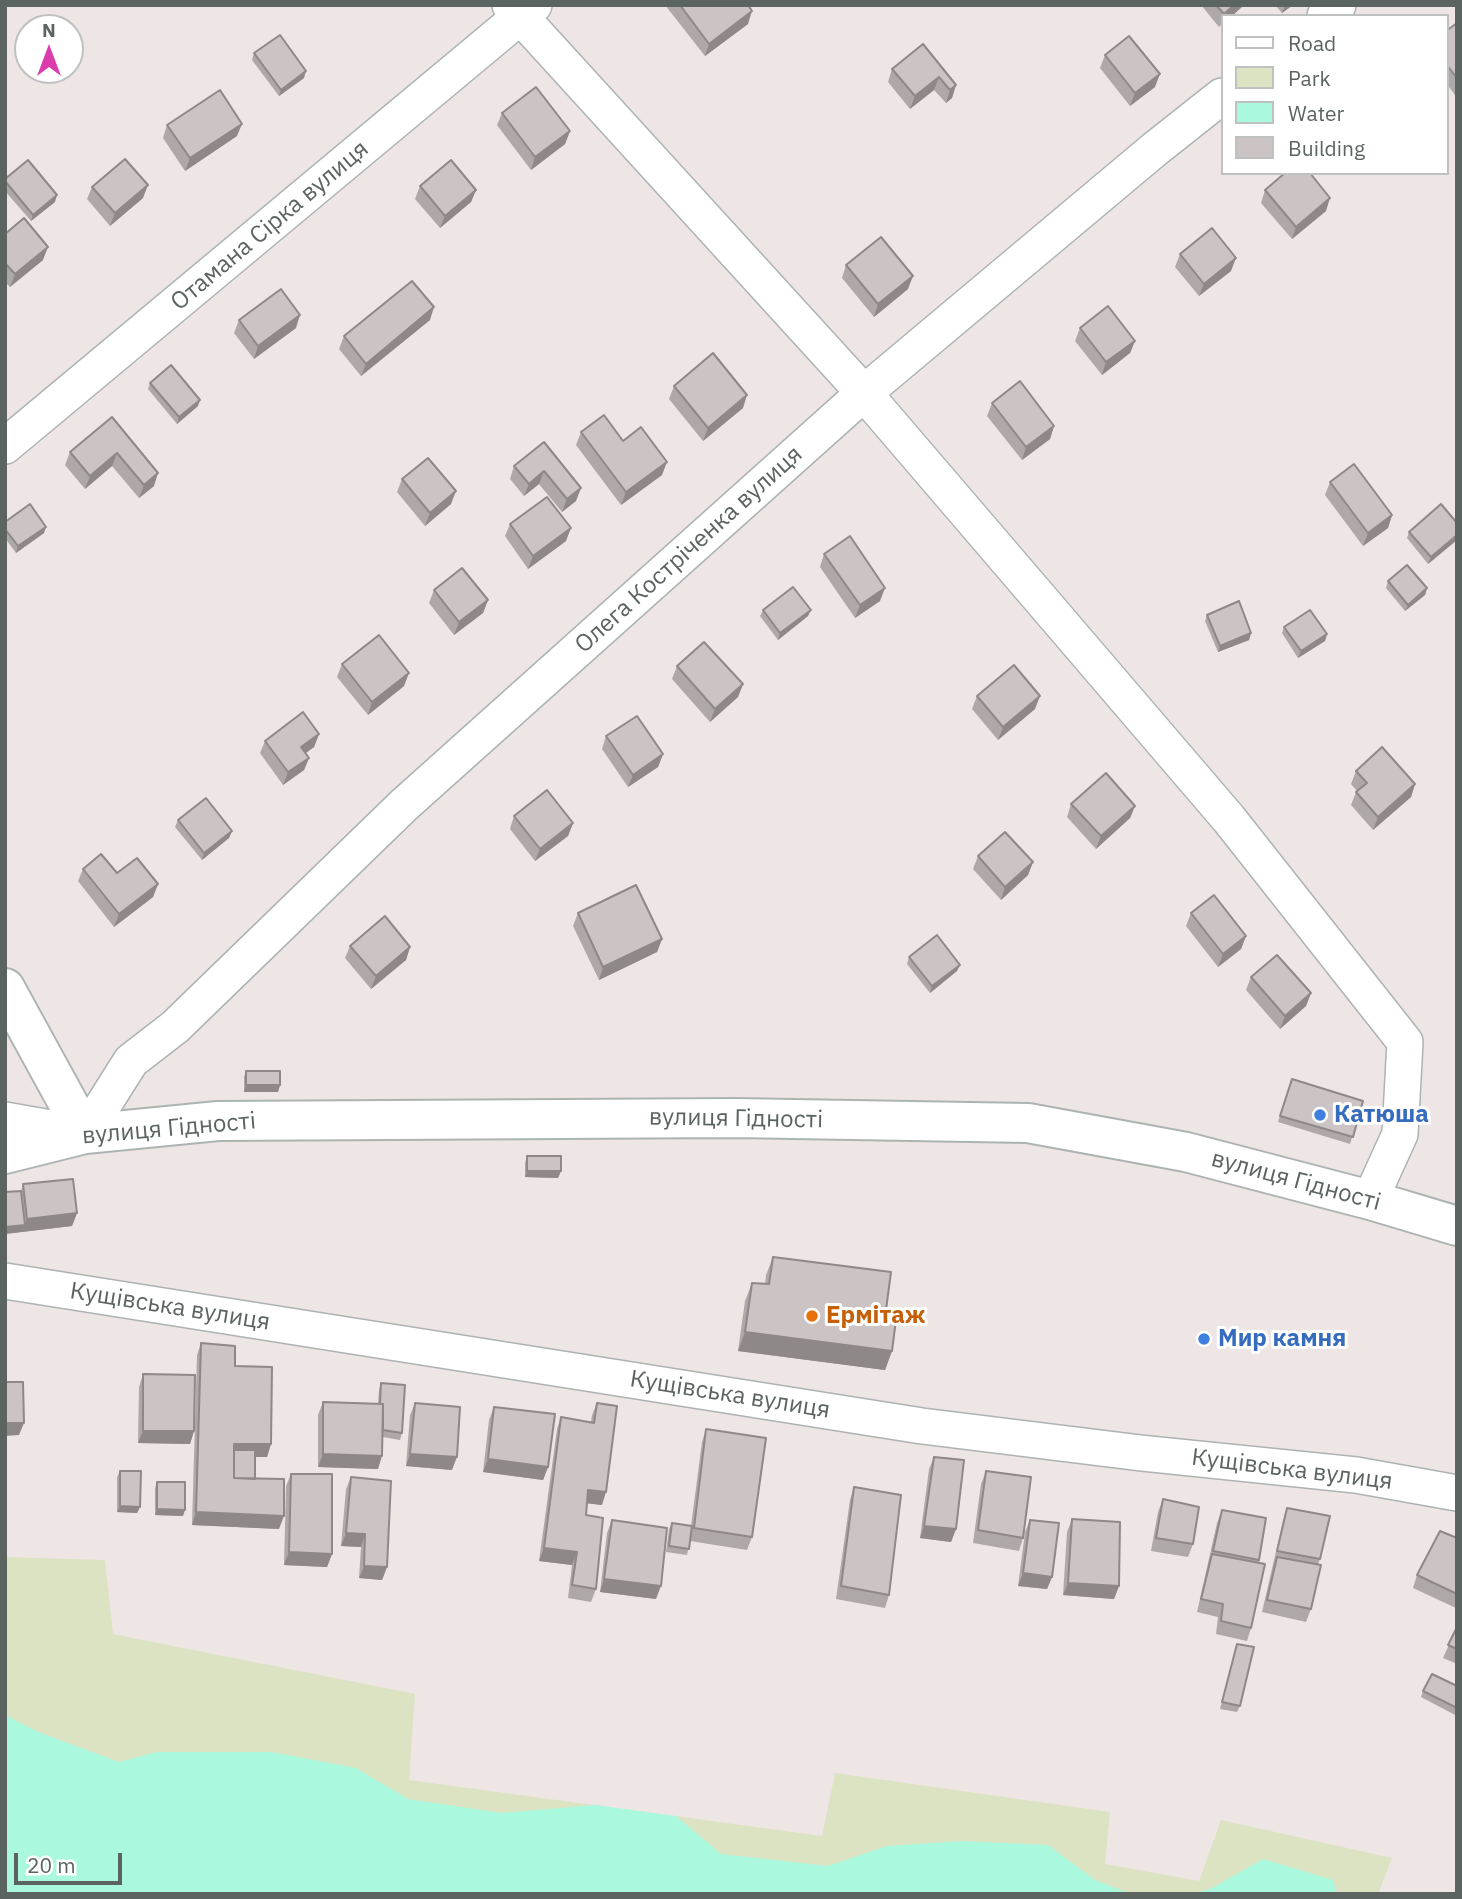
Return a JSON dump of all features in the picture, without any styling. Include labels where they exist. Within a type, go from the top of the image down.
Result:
[{"type":"main road","points":[[5,988],[32,1032],[85,1134]]},
{"type":"main road","name":"вулиця Гідності","points":[[5,1154],[85,1134],[218,1121],[735,1118],[1028,1123],[1185,1152],[1370,1200],[1457,1226]]},
{"type":"street","points":[[521,9],[864,393],[1229,819],[1405,1042],[1400,1134],[1370,1200]]},
{"type":"street","name":"Отамана Сірка вулиця","points":[[5,446],[521,9]]},
{"type":"street","name":"Олега Костріченка вулиця","points":[[85,1134],[131,1061],[176,1027],[404,805],[864,393],[1220,98]]},
{"type":"street","points":[[5,1120],[85,1134]]},
{"type":"street","name":"Кущівська вулиця","points":[[5,1281],[922,1426],[1141,1453],[1356,1475],[1457,1493]]},
{"type":"green space","points":[[5,1557],[105,1560],[113,1634],[415,1694],[409,1780],[822,1836],[835,1773],[1110,1812],[1105,1864],[1199,1881],[1221,1820],[1392,1858],[1378,1894],[5,1894]]},
{"type":"water","points":[[5,1715],[38,1732],[119,1762],[157,1752],[271,1752],[356,1768],[408,1799],[501,1813],[595,1805],[676,1816],[721,1854],[828,1866],[887,1846],[961,1841],[1048,1845],[1095,1880],[1131,1894],[5,1894]]},
{"type":"water","points":[[1263,1859],[1333,1880],[1337,1894],[1194,1894],[1212,1888]]},
{"type":"building","points":[[680,5],[748,5],[752,11],[709,44]]},
{"type":"building","points":[[1216,5],[1234,5],[1224,14]]},
{"type":"building","points":[[1457,23],[1457,78],[1448,67],[1448,30]]},
{"type":"building","points":[[280,35],[306,71],[281,90],[254,53]]},
{"type":"building","points":[[1129,36],[1160,74],[1135,93],[1105,55]]},
{"type":"building","points":[[923,44],[956,85],[950,90],[939,77],[915,96],[892,69]]},
{"type":"building","points":[[536,87],[570,131],[535,157],[502,113]]},
{"type":"building","points":[[220,90],[242,124],[190,158],[167,125]]},
{"type":"building","points":[[125,159],[148,185],[115,213],[92,187]]},
{"type":"building","points":[[28,160],[57,195],[33,215],[5,181]]},
{"type":"building","points":[[451,160],[476,190],[445,216],[420,186]]},
{"type":"building","points":[[1283,175],[1312,175],[1330,198],[1296,227],[1265,190]]},
{"type":"building","points":[[24,218],[48,247],[15,274],[5,263],[5,234]]},
{"type":"building","points":[[1212,228],[1236,258],[1204,284],[1180,254]]},
{"type":"building","points":[[881,237],[913,276],[878,304],[846,265]]},
{"type":"building","points":[[412,281],[434,307],[366,364],[344,336]]},
{"type":"building","points":[[281,289],[300,315],[258,346],[239,320]]},
{"type":"building","points":[[1108,306],[1135,341],[1106,362],[1080,328]]},
{"type":"building","points":[[713,353],[747,395],[708,428],[674,386]]},
{"type":"building","points":[[171,365],[200,400],[179,417],[150,383]]},
{"type":"building","points":[[1020,381],[1054,426],[1026,447],[992,403]]},
{"type":"building","points":[[604,415],[623,441],[641,427],[667,462],[626,492],[581,432]]},
{"type":"building","points":[[112,417],[158,473],[144,485],[117,453],[90,476],[70,452]]},
{"type":"building","points":[[544,442],[581,488],[567,499],[544,471],[529,484],[514,466]]},
{"type":"building","points":[[428,458],[456,491],[430,513],[402,479]]},
{"type":"building","points":[[1354,464],[1392,515],[1368,533],[1330,482]]},
{"type":"building","points":[[547,497],[571,528],[533,556],[510,524]]},
{"type":"building","points":[[30,504],[46,527],[18,546],[5,529],[5,522]]},
{"type":"building","points":[[1441,504],[1457,523],[1457,535],[1431,557],[1409,532]]},
{"type":"building","points":[[850,536],[885,588],[860,605],[824,554]]},
{"type":"building","points":[[1407,565],[1427,588],[1408,605],[1388,581]]},
{"type":"building","points":[[462,568],[488,600],[459,622],[434,590]]},
{"type":"building","points":[[793,587],[811,610],[780,633],[763,610]]},
{"type":"building","points":[[1239,601],[1251,633],[1220,646],[1207,615]]},
{"type":"building","points":[[1310,610],[1327,634],[1301,651],[1284,627]]},
{"type":"building","points":[[379,635],[409,673],[372,702],[342,664]]},
{"type":"building","points":[[704,642],[743,684],[715,709],[677,666]]},
{"type":"building","points":[[1014,665],[1040,696],[1003,727],[977,696]]},
{"type":"building","points":[[303,712],[319,734],[301,747],[309,758],[288,772],[265,741]]},
{"type":"building","points":[[637,716],[663,754],[633,775],[606,736]]},
{"type":"building","points":[[1382,747],[1415,784],[1378,817],[1356,792],[1367,783],[1356,771]]},
{"type":"building","points":[[1106,773],[1135,806],[1101,836],[1071,804]]},
{"type":"building","points":[[547,790],[573,823],[540,849],[514,816]]},
{"type":"building","points":[[206,798],[232,831],[204,853],[178,820]]},
{"type":"building","points":[[1005,832],[1033,862],[1005,887],[978,856]]},
{"type":"building","points":[[101,854],[117,873],[137,858],[158,884],[119,914],[83,869]]},
{"type":"building","points":[[636,885],[662,939],[603,967],[578,913]]},
{"type":"building","points":[[1214,895],[1246,936],[1223,954],[1191,913]]},
{"type":"building","points":[[385,916],[410,947],[376,976],[350,946]]},
{"type":"building","points":[[937,935],[960,965],[932,986],[909,957]]},
{"type":"building","points":[[1277,955],[1311,993],[1285,1016],[1251,977]]},
{"type":"building","points":[[246,1071],[280,1071],[280,1085],[246,1085]]},
{"type":"building","name":"Катюша","points":[[1292,1079],[1363,1101],[1353,1137],[1280,1116]]},
{"type":"building","points":[[527,1156],[561,1156],[561,1171],[527,1171]]},
{"type":"building","points":[[73,1179],[77,1213],[27,1219],[23,1184]]},
{"type":"building","points":[[21,1191],[25,1225],[5,1227],[5,1192]]},
{"type":"building","name":"Ермітаж","points":[[773,1257],[891,1272],[886,1310],[897,1312],[892,1351],[745,1332],[752,1283],[769,1284]]},
{"type":"building","points":[[201,1343],[235,1346],[235,1366],[272,1367],[271,1444],[234,1444],[234,1478],[284,1479],[284,1516],[196,1512]]},
{"type":"building","points":[[143,1374],[195,1375],[194,1431],[143,1431]]},
{"type":"building","points":[[5,1382],[23,1382],[24,1423],[5,1423]]},
{"type":"building","points":[[381,1383],[405,1385],[402,1433],[383,1430]]},
{"type":"building","points":[[323,1402],[383,1404],[382,1456],[323,1454]]},
{"type":"building","points":[[415,1403],[460,1407],[457,1457],[410,1454]]},
{"type":"building","points":[[597,1403],[617,1406],[606,1492],[588,1490],[586,1515],[603,1518],[596,1589],[572,1585],[577,1552],[544,1548],[561,1417],[594,1423]]},
{"type":"building","points":[[494,1407],[555,1414],[548,1467],[488,1459]]},
{"type":"building","points":[[706,1429],[766,1438],[752,1537],[694,1528]]},
{"type":"building","points":[[234,1450],[255,1450],[255,1479],[234,1478]]},
{"type":"building","points":[[934,1457],[964,1460],[956,1529],[924,1526]]},
{"type":"building","points":[[120,1471],[141,1471],[140,1507],[120,1506]]},
{"type":"building","points":[[986,1471],[1031,1477],[1023,1538],[978,1530]]},
{"type":"building","points":[[291,1474],[332,1474],[332,1554],[289,1552]]},
{"type":"building","points":[[351,1477],[391,1481],[387,1567],[364,1566],[365,1534],[346,1533]]},
{"type":"building","points":[[157,1482],[185,1482],[185,1510],[157,1509]]},
{"type":"building","points":[[854,1487],[901,1495],[889,1595],[841,1586]]},
{"type":"building","points":[[1163,1499],[1199,1507],[1193,1544],[1156,1538]]},
{"type":"building","points":[[1287,1508],[1330,1516],[1320,1559],[1277,1551]]},
{"type":"building","points":[[1222,1510],[1266,1518],[1259,1560],[1213,1551]]},
{"type":"building","points":[[1072,1519],[1120,1522],[1119,1586],[1068,1583]]},
{"type":"building","points":[[612,1520],[667,1528],[661,1586],[604,1579]]},
{"type":"building","points":[[1030,1520],[1059,1523],[1052,1577],[1023,1573]]},
{"type":"building","points":[[672,1523],[692,1526],[689,1549],[669,1546]]},
{"type":"building","points":[[1440,1531],[1457,1538],[1457,1594],[1417,1575]]},
{"type":"building","points":[[1212,1554],[1265,1564],[1251,1628],[1221,1621],[1223,1604],[1201,1599]]},
{"type":"building","points":[[1277,1557],[1321,1565],[1311,1609],[1267,1600]]},
{"type":"building","points":[[1457,1627],[1457,1649],[1448,1645]]},
{"type":"building","points":[[1237,1644],[1254,1647],[1240,1706],[1222,1702]]},
{"type":"building","points":[[1432,1674],[1457,1686],[1457,1708],[1423,1691]]},
{"type":"place","name":"Катюша","points":[[1320,1115]]},
{"type":"place","name":"Ермітаж","points":[[812,1316]]},
{"type":"place","name":"Мир камня","points":[[1204,1339]]}]
